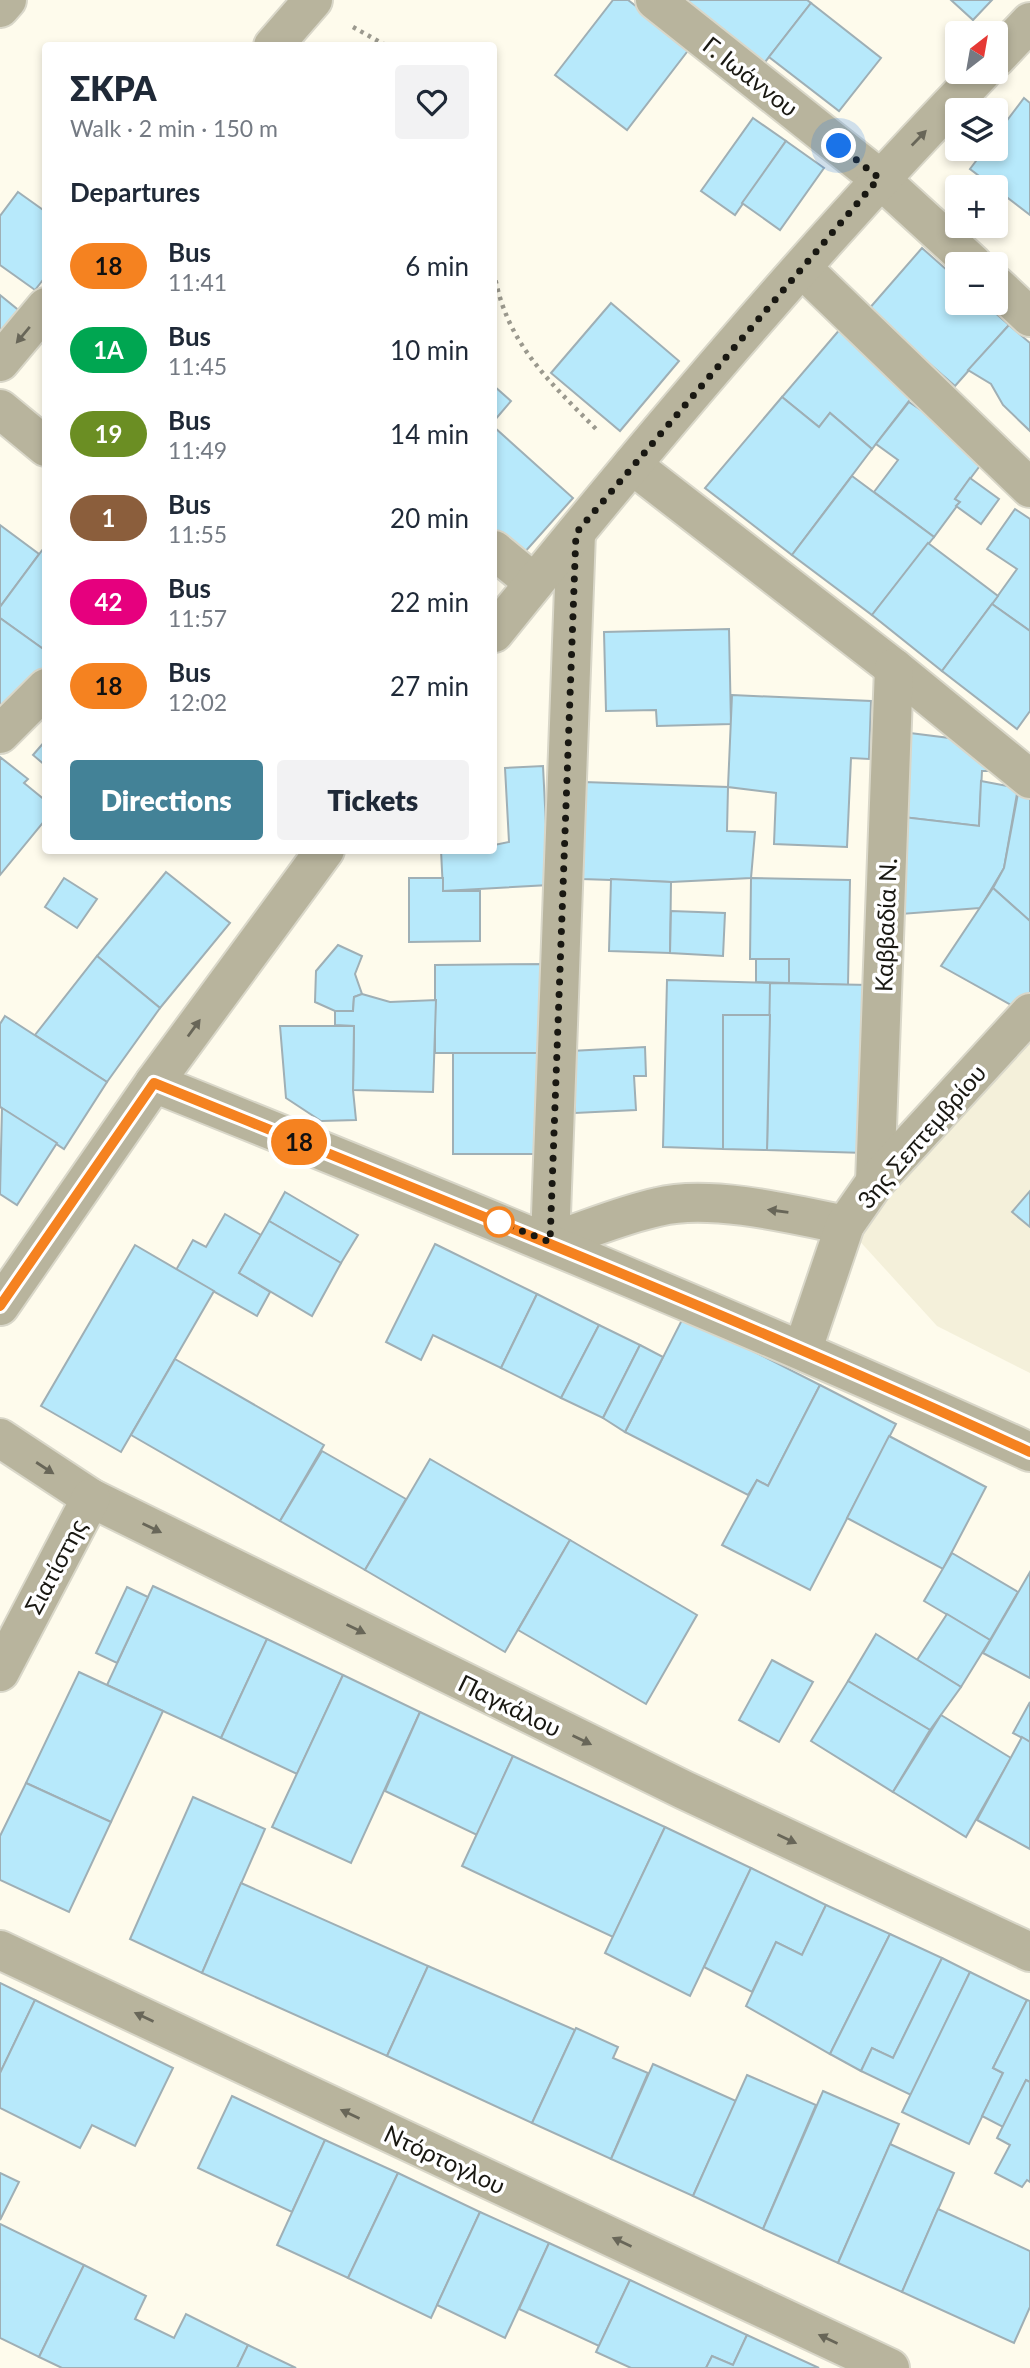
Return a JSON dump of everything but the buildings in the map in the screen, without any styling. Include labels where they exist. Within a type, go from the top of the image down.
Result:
[{"type":"street","points":[[0,8],[7,0]]},
{"type":"street","name":"Γ. Ιωάννου","points":[[655,0],[879,178],[960,252]]},
{"type":"street","points":[[276,42],[307,2]]},
{"type":"street","points":[[1008,45],[1030,22]]},
{"type":"street","points":[[497,629],[632,465],[879,178],[970,84]]},
{"type":"street","points":[[803,269],[1030,488]]},
{"type":"street","points":[[1008,296],[1030,317]]},
{"type":"street","points":[[0,362],[42,312]]},
{"type":"street","points":[[0,409],[42,444]]},
{"type":"street","points":[[632,465],[894,668],[1030,779]]},
{"type":"street","points":[[550,1242],[576,533]]},
{"type":"street","points":[[497,552],[534,583]]},
{"type":"street","name":"Καββαδία Ν.","points":[[876,1182],[894,668]]},
{"type":"street","points":[[0,734],[42,692]]},
{"type":"street","points":[[3,1295],[322,854]]},
{"type":"street","name":"3ης Σεπτεμβρίου","points":[[803,1349],[845,1225],[876,1182],[1030,1013]]},
{"type":"street","points":[[154,1083],[550,1242],[803,1349],[1030,1452]]},
{"type":"street","points":[[550,1242],[660,1206],[719,1204],[782,1211],[845,1225]]},
{"type":"street","name":"Παγκάλου","points":[[0,1438],[91,1498],[684,1790],[1030,1952]]},
{"type":"street","name":"Σιατίστης","points":[[0,1672],[91,1498]]},
{"type":"street","name":"Ντόρτογλου","points":[[0,1950],[890,2368]]},
{"type":"path","points":[[497,292],[532,363],[632,465]]},
{"type":"shaded area","points":[[1030,1013],[1030,1373],[937,1326],[845,1225]]},
{"type":"bus line","name":"18","points":[[0,1306],[154,1083],[550,1242],[803,1349],[1030,1452]]},
{"type":"route","points":[[499,1222],[550,1242],[576,533],[879,178],[839,146]]}]
